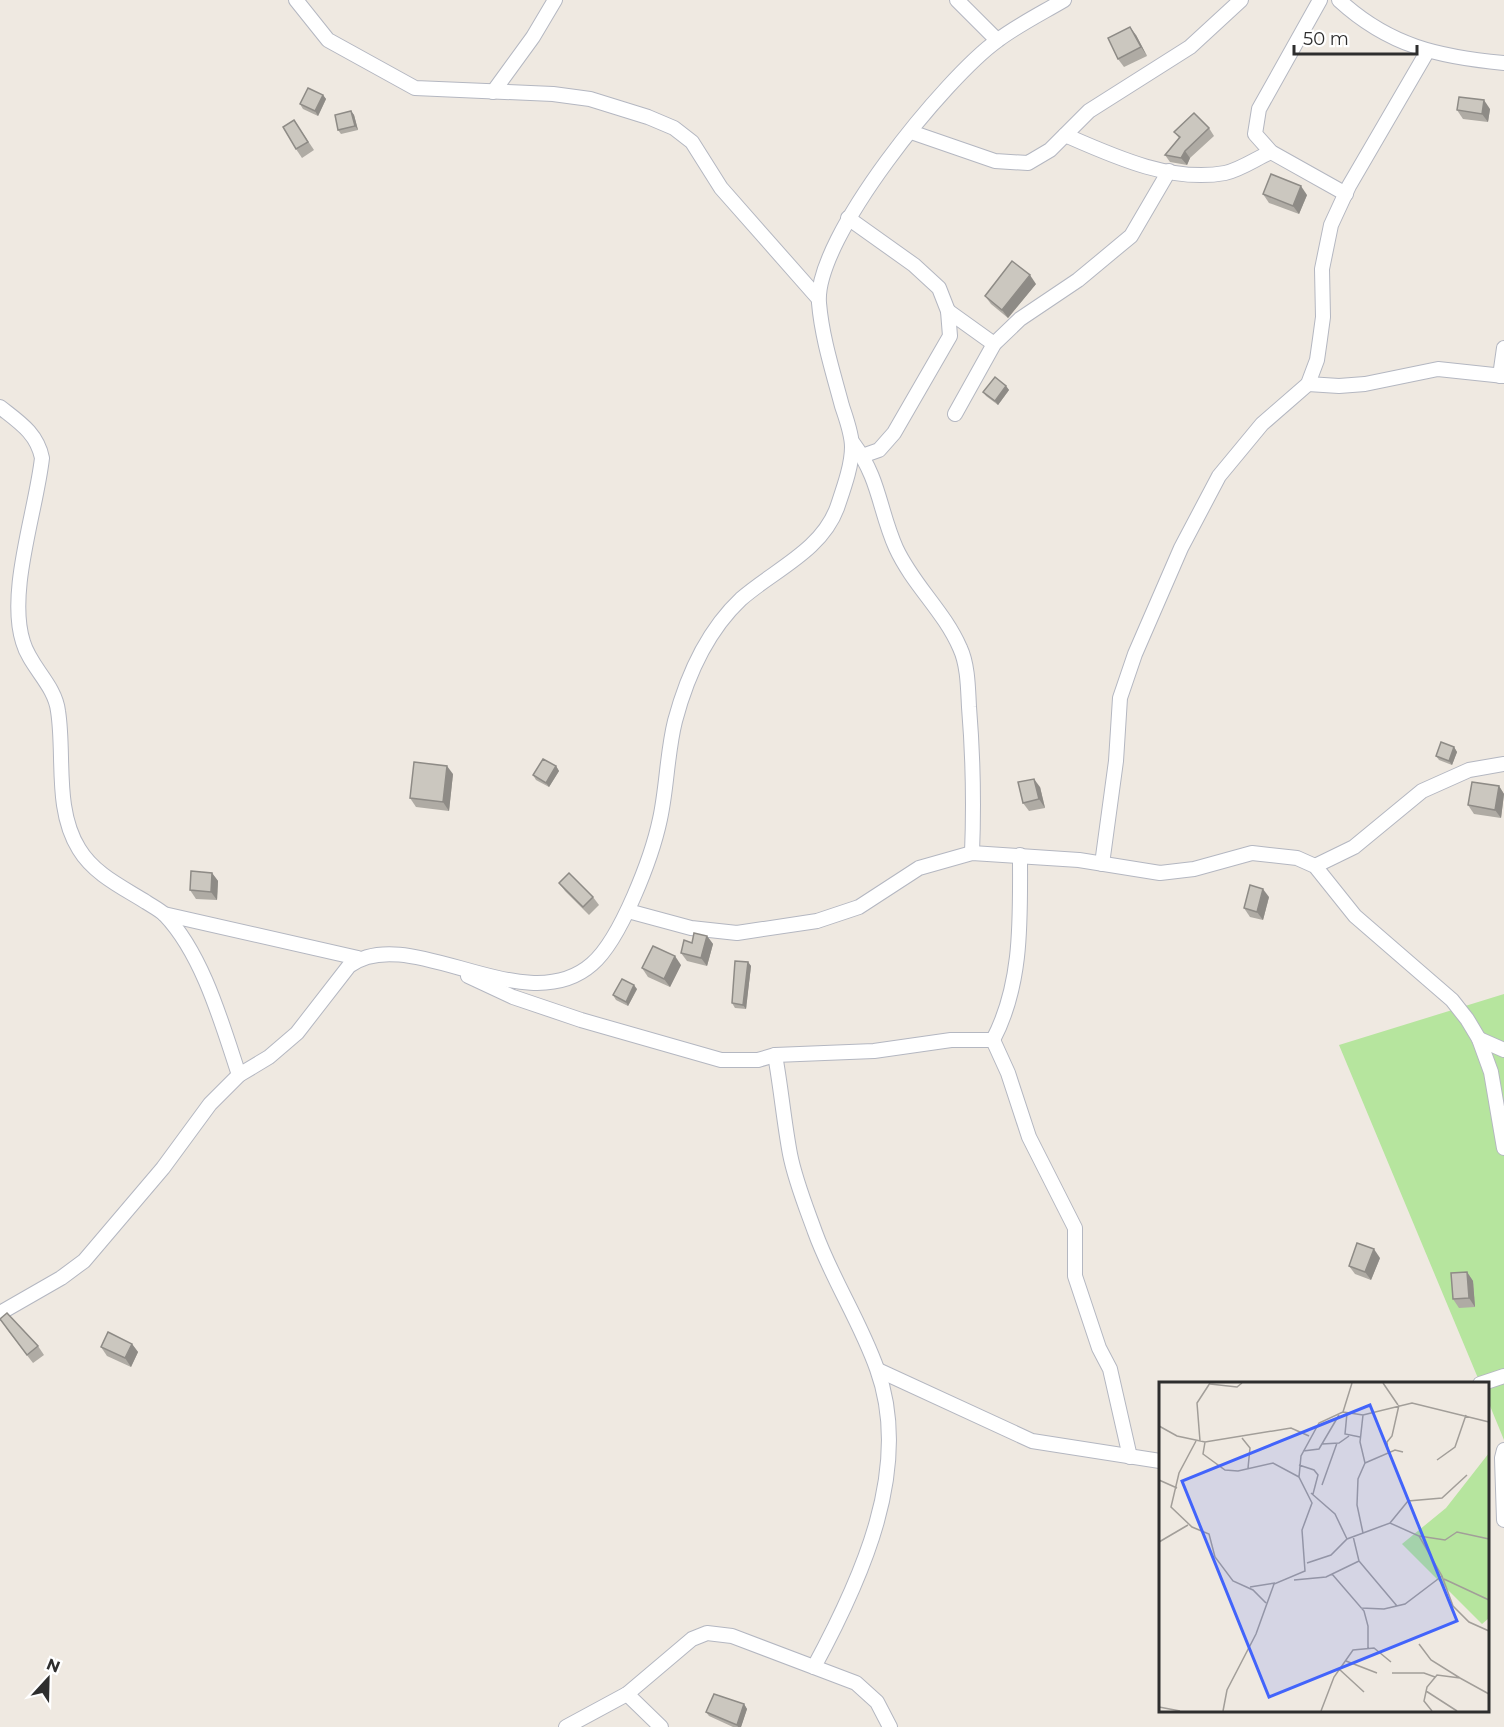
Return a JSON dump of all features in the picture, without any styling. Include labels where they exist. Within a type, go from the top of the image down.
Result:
[{"type":"street","points":[[296,0],[328,40],[415,88],[553,94],[590,99],[648,117],[674,128],[692,142],[721,188],[818,298]]},
{"type":"street","points":[[493,92],[533,37],[555,0]]},
{"type":"street","points":[[957,0],[997,40]]},
{"type":"street","points":[[972,853],[975,787],[968,689],[961,650],[939,609],[908,571],[892,538],[877,484],[853,444],[825,348],[818,298],[830,253],[848,218],[886,160],[957,77],[997,40],[1064,0]]},
{"type":"street","points":[[911,132],[996,160],[1028,163],[1050,150],[1089,111],[1190,47],[1241,0]]},
{"type":"street","points":[[1320,0],[1259,109],[1255,134],[1271,152],[1346,194]]},
{"type":"street","points":[[1340,0],[1373,27],[1427,52],[1504,63]]},
{"type":"street","points":[[1102,864],[1116,761],[1120,698],[1154,607],[1181,548],[1219,476],[1262,424],[1308,384],[1317,360],[1323,317],[1322,269],[1331,225],[1346,194],[1427,52]]},
{"type":"street","points":[[1065,135],[1112,155],[1188,174],[1226,173],[1271,152]]},
{"type":"street","points":[[955,414],[994,344],[1020,319],[1078,280],[1131,236],[1169,171]]},
{"type":"street","points":[[848,218],[914,265],[939,288],[948,311],[950,336],[894,433],[879,450],[862,456]]},
{"type":"street","points":[[948,311],[994,344]]},
{"type":"street","points":[[1308,384],[1339,387],[1438,369],[1502,376],[1504,348]]},
{"type":"street","points":[[0,407],[28,430],[38,443],[42,458],[39,486],[18,592],[22,642],[51,689],[58,707],[61,778],[70,830],[79,849],[98,872],[164,914],[208,926],[358,958],[400,955],[524,983],[576,976],[594,963],[616,935],[628,911],[660,821],[674,723],[693,668],[711,635],[739,602],[823,535],[836,510],[853,444]]},
{"type":"street","points":[[1315,866],[1354,847],[1422,791],[1469,770],[1504,764]]},
{"type":"street","points":[[628,911],[691,928],[737,933],[817,921],[859,907],[919,868],[972,853],[1020,855],[1160,873],[1194,869],[1252,853],[1297,858],[1315,866],[1355,916],[1452,1000],[1479,1039],[1491,1072],[1504,1148]]},
{"type":"street","points":[[1020,855],[1021,930],[1016,968],[1006,1016],[993,1040],[1029,1137],[1076,1228],[1075,1276],[1099,1348],[1110,1369],[1130,1457]]},
{"type":"street","points":[[164,914],[186,945],[205,982],[239,1075]]},
{"type":"street","points":[[0,1313],[61,1278],[84,1261],[163,1168],[210,1104],[239,1075],[269,1057],[297,1033],[349,966],[358,958]]},
{"type":"street","points":[[441,964],[513,997],[581,1020],[721,1060],[758,1060],[775,1055],[874,1052],[951,1040],[993,1040]]},
{"type":"street","points":[[1479,1039],[1504,1050]]},
{"type":"street","points":[[775,1055],[790,1154],[802,1193],[827,1263],[864,1335],[887,1399],[887,1478],[880,1513],[837,1624],[814,1667]]},
{"type":"street","points":[[878,1370],[1032,1441],[1159,1461]]},
{"type":"street","points":[[1483,1382],[1504,1376]]},
{"type":"street","points":[[1504,1450],[1502,1458],[1504,1520]]},
{"type":"street","points":[[566,1727],[627,1694],[692,1639],[707,1633],[732,1636],[856,1683],[877,1702],[890,1727]]},
{"type":"street","points":[[627,1694],[661,1727]]},
{"type":"green space","points":[[1504,994],[1504,1440],[1489,1403],[1489,1382],[1480,1382],[1339,1045]]},
{"type":"building","points":[[1130,27],[1141,47],[1118,59],[1108,38]]},
{"type":"building","points":[[308,88],[323,95],[315,111],[300,104]]},
{"type":"building","points":[[1459,97],[1484,100],[1482,114],[1457,110]]},
{"type":"building","points":[[351,111],[355,126],[338,130],[335,115]]},
{"type":"building","points":[[1194,113],[1209,128],[1185,151],[1181,158],[1165,155],[1180,137],[1174,132]]},
{"type":"building","points":[[294,120],[308,142],[296,149],[283,127]]},
{"type":"building","points":[[1271,174],[1301,186],[1293,206],[1263,194]]},
{"type":"building","points":[[1012,261],[1030,275],[1002,310],[985,296]]},
{"type":"building","points":[[995,377],[1006,386],[995,401],[983,392]]},
{"type":"building","points":[[1441,742],[1454,747],[1449,761],[1436,756]]},
{"type":"building","points":[[543,759],[556,766],[546,783],[533,775]]},
{"type":"building","points":[[414,762],[447,766],[443,802],[410,798]]},
{"type":"building","points":[[1034,779],[1039,799],[1023,803],[1018,782]]},
{"type":"building","points":[[1472,782],[1499,786],[1495,810],[1468,805]]},
{"type":"building","points":[[191,871],[212,873],[211,892],[190,890]]},
{"type":"building","points":[[569,873],[593,897],[583,907],[559,883]]},
{"type":"building","points":[[1250,885],[1263,889],[1257,912],[1244,908]]},
{"type":"building","points":[[694,933],[707,936],[701,958],[681,953],[684,940],[692,943]]},
{"type":"building","points":[[653,946],[675,956],[664,979],[642,968]]},
{"type":"building","points":[[735,961],[748,962],[743,1005],[732,1003]]},
{"type":"building","points":[[622,979],[634,985],[626,1002],[613,995]]},
{"type":"building","points":[[1357,1243],[1374,1249],[1365,1272],[1349,1266]]},
{"type":"building","points":[[1467,1272],[1469,1298],[1453,1299],[1451,1273]]},
{"type":"building","points":[[7,1313],[38,1346],[27,1355],[0,1319]]},
{"type":"building","points":[[108,1332],[132,1344],[125,1358],[101,1347]]},
{"type":"building","points":[[714,1694],[744,1704],[737,1725],[706,1712]]}]
